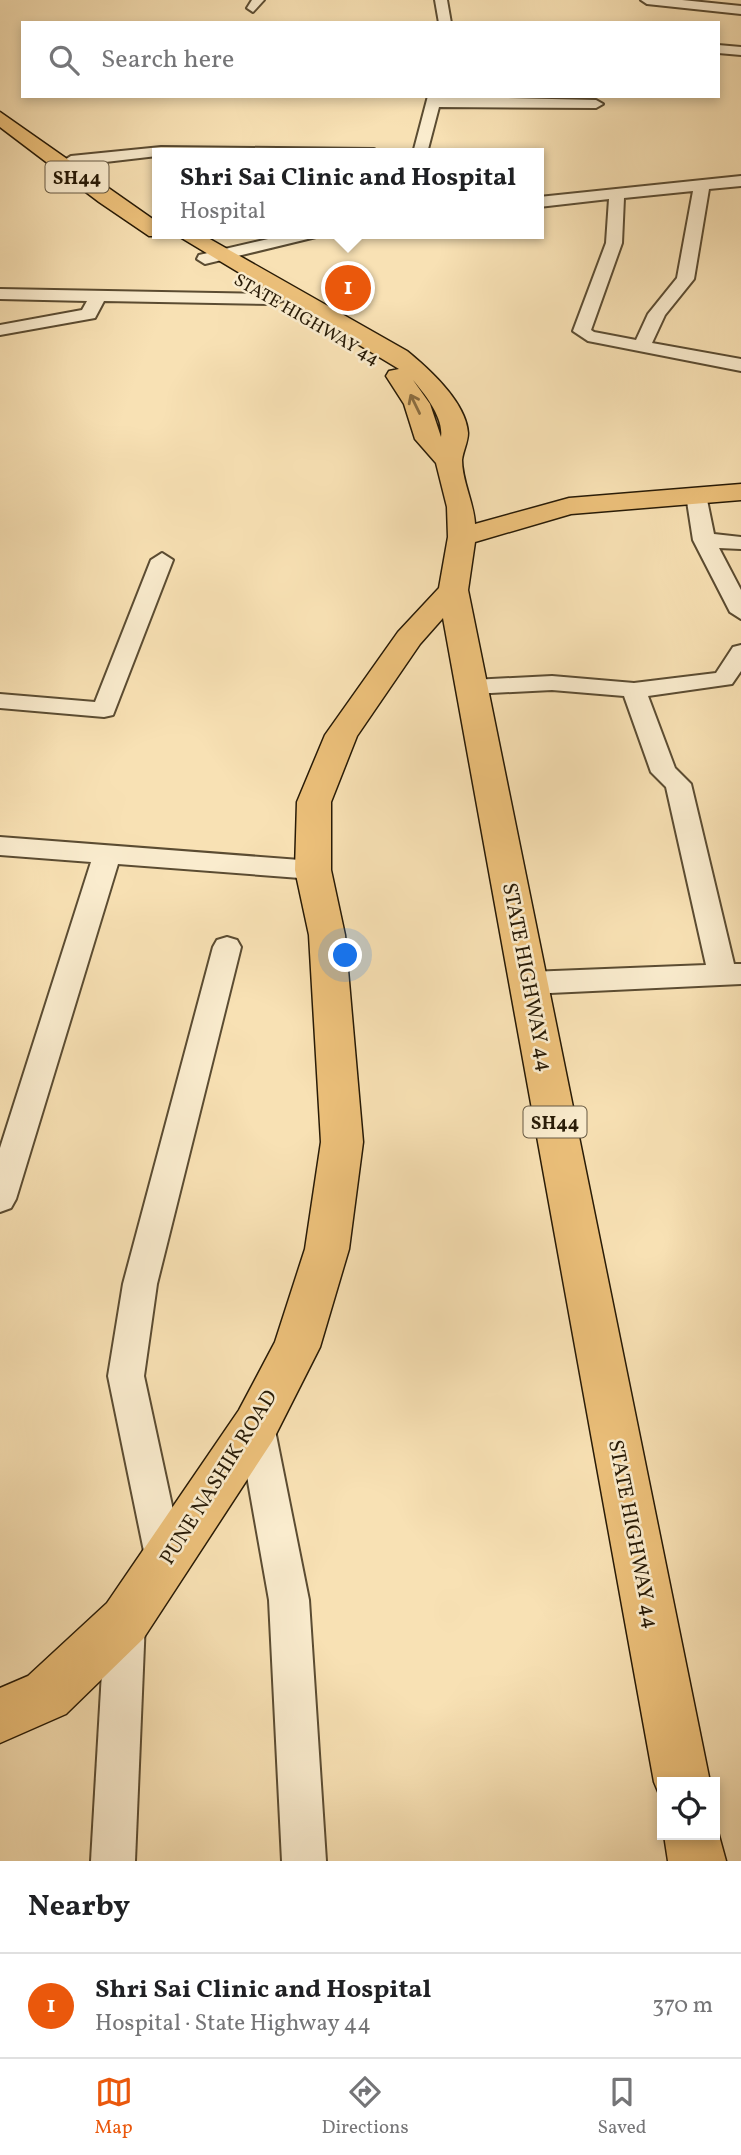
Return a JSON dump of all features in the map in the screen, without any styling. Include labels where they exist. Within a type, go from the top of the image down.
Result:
[{"type":"main road","name":"SH44","points":[[0,105],[24,131],[106,198],[152,228]]},
{"type":"main road","name":"SH44","points":[[0,118],[152,213]]},
{"type":"main road","name":"STATE HIGHWAY 44","points":[[173,239],[213,257],[402,367],[428,439],[449,461],[461,507],[462,537],[453,590],[681,1777]]},
{"type":"main road","name":"STATE HIGHWAY 44","points":[[192,239],[213,257]]},
{"type":"main road","points":[[462,537],[569,506],[741,492]]},
{"type":"main road","name":"PUNE NASHIK ROAD","points":[[0,1716],[47,1695],[125,1621],[256,1425],[297,1347],[327,1249],[342,1142],[327,935],[313,870],[314,802],[341,736],[410,638],[453,590]]},
{"type":"main road","points":[[693,1840],[697,1861]]},
{"type":"street","points":[[441,0],[445,21]]},
{"type":"street","points":[[647,0],[741,10]]},
{"type":"street","points":[[735,0],[741,0]]},
{"type":"street","points":[[720,49],[741,51]]},
{"type":"street","points":[[421,148],[435,100],[596,104]]},
{"type":"street","points":[[71,161],[152,152]]},
{"type":"street","points":[[544,201],[741,181]]},
{"type":"street","points":[[641,347],[657,314],[685,279],[702,183]]},
{"type":"street","points":[[617,192],[614,243],[582,331],[588,336],[741,365]]},
{"type":"street","points":[[213,257],[289,239]]},
{"type":"street","points":[[0,294],[97,297],[281,296]]},
{"type":"street","points":[[0,330],[89,314],[97,297]]},
{"type":"street","points":[[696,495],[704,540],[741,612]]},
{"type":"street","points":[[704,540],[741,543]]},
{"type":"street","points":[[0,701],[104,710],[162,560]]},
{"type":"street","points":[[472,687],[552,683],[634,690],[732,686],[741,652]]},
{"type":"street","points":[[529,983],[731,974],[678,784],[664,772],[634,690]]},
{"type":"street","points":[[0,846],[313,870]]},
{"type":"street","points":[[0,1199],[107,855]]},
{"type":"street","points":[[165,1561],[126,1376],[140,1284],[227,947]]},
{"type":"street","points":[[256,1425],[289,1600],[304,1861]]},
{"type":"street","points":[[113,1861],[125,1621]]},
{"type":"place","name":"Shri Sai Clinic and Hospital","points":[[348,288]]}]
